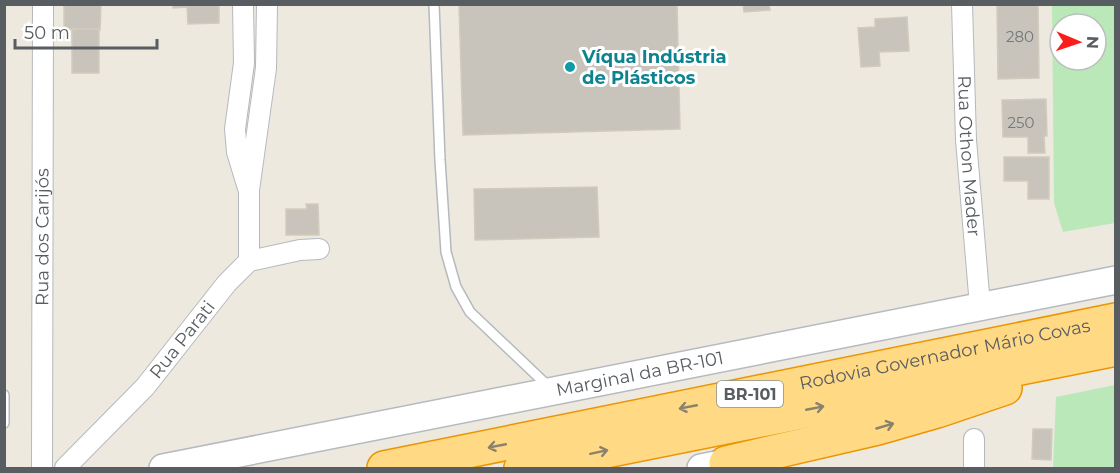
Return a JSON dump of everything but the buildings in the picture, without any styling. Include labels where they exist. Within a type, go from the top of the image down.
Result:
[{"type":"highway","name":"Rodovia Governador Mário Covas","points":[[384,468],[1116,320]]},
{"type":"highway","name":"Rodovia Governador Mário Covas","points":[[521,468],[1116,349]]},
{"type":"highway","points":[[716,467],[908,420],[1116,349]]},
{"type":"main road","name":"Marginal da BR-101","points":[[163,468],[1116,280]]},
{"type":"street","name":"Rua dos Carijós","points":[[42,468],[43,4]]},
{"type":"street","points":[[243,4],[244,63],[235,129],[237,152],[249,190]]},
{"type":"street","points":[[267,4],[266,68],[249,190],[249,261],[300,250],[319,249]]},
{"type":"street","name":"Rua Othon Mader","points":[[962,4],[966,140],[980,306]]},
{"type":"street","name":"Rua Parati","points":[[65,468],[113,422],[145,387],[227,283],[249,261]]},
{"type":"street","points":[[974,439],[974,468]]},
{"type":"lane","points":[[434,4],[446,240],[456,287],[470,312],[553,390]]},
{"type":"lane","points":[[4,395],[4,423]]},
{"type":"green space","points":[[1052,5],[1116,5],[1115,223],[1063,232],[1054,203],[1053,72],[1108,72],[1108,12],[1052,12]]},
{"type":"green space","points":[[1115,385],[1115,468],[1053,468],[1056,397]]},
{"type":"place","name":"Víqua Indústria de Plásticos","points":[[570,67]]}]
